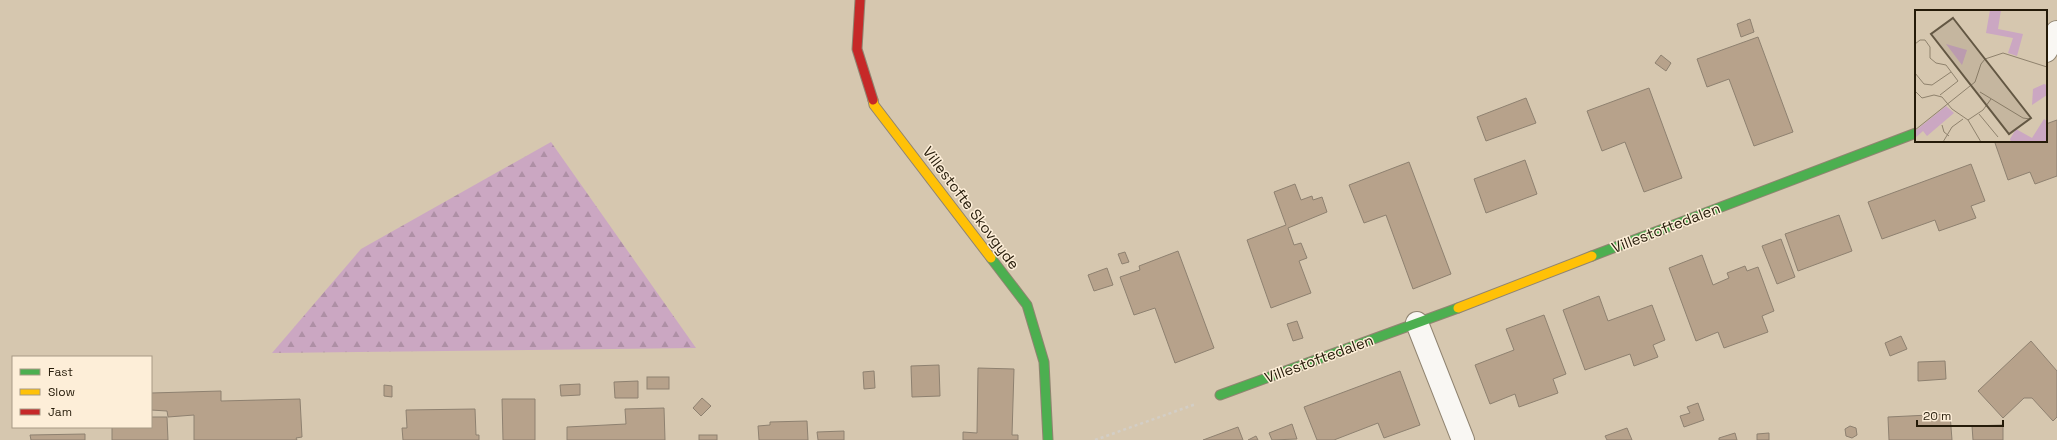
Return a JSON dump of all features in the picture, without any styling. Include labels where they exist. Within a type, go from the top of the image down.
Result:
[{"type":"street","name":"Villestofte Skovgyde","points":[[860,0],[857,49],[874,105],[1027,305],[1044,362],[1048,440]]},
{"type":"street","name":"Villestoftedalen","points":[[1220,395],[1417,323],[1915,133]]},
{"type":"street","points":[[1417,323],[1463,440]]},
{"type":"path","points":[[1095,440],[1220,395]]},
{"type":"green space","points":[[551,142],[696,348],[272,353],[361,249]]},
{"type":"building","points":[[1750,19],[1754,32],[1741,37],[1737,24]]},
{"type":"building","points":[[1758,37],[1793,132],[1754,146],[1729,79],[1707,87],[1697,59]]},
{"type":"building","points":[[1661,55],[1671,63],[1666,71],[1655,63]]},
{"type":"building","points":[[1649,88],[1682,178],[1644,192],[1625,142],[1602,151],[1587,111]]},
{"type":"building","points":[[1526,98],[1536,123],[1486,141],[1477,117]]},
{"type":"building","points":[[2057,120],[2057,176],[2035,184],[2030,172],[2008,180],[1995,143],[2047,142],[2047,124]]},
{"type":"building","points":[[1525,160],[1537,194],[1486,213],[1474,179]]},
{"type":"building","points":[[1409,162],[1451,274],[1413,289],[1386,215],[1364,223],[1349,185]]},
{"type":"building","points":[[1971,164],[1985,201],[1971,206],[1976,218],[1939,231],[1935,220],[1882,239],[1868,202]]},
{"type":"building","points":[[1295,184],[1301,200],[1312,196],[1313,200],[1322,197],[1327,212],[1288,228],[1294,245],[1301,243],[1307,258],[1299,261],[1311,293],[1271,308],[1247,240],[1286,225],[1274,192]]},
{"type":"building","points":[[1839,215],[1852,251],[1798,271],[1785,234]]},
{"type":"building","points":[[1781,239],[1795,277],[1777,284],[1762,246]]},
{"type":"building","points":[[1178,251],[1214,348],[1175,363],[1155,308],[1134,315],[1120,277],[1140,270],[1139,266]]},
{"type":"building","points":[[1125,252],[1129,262],[1122,264],[1118,254]]},
{"type":"building","points":[[1702,255],[1713,285],[1729,278],[1727,273],[1745,266],[1747,271],[1758,267],[1774,311],[1762,316],[1768,332],[1724,348],[1718,332],[1696,341],[1669,268]]},
{"type":"building","points":[[1107,268],[1113,285],[1094,291],[1088,275]]},
{"type":"building","points":[[1599,296],[1608,321],[1652,305],[1665,340],[1653,345],[1658,357],[1634,366],[1630,354],[1585,370],[1563,310]]},
{"type":"building","points":[[1544,315],[1566,374],[1553,379],[1558,393],[1519,407],[1515,394],[1490,404],[1475,365],[1514,350],[1506,329]]},
{"type":"building","points":[[1297,321],[1303,338],[1293,341],[1287,324]]},
{"type":"building","points":[[1901,336],[1907,349],[1890,356],[1885,343]]},
{"type":"building","points":[[2031,341],[2057,371],[2057,417],[2053,421],[2032,398],[2024,398],[2003,418],[1978,391]]},
{"type":"building","points":[[1945,361],[1946,379],[1918,381],[1918,362]]},
{"type":"building","points":[[939,365],[940,396],[912,397],[911,366]]},
{"type":"building","points":[[978,368],[1014,369],[1012,435],[1018,435],[1018,440],[963,440],[963,432],[977,433]]},
{"type":"building","points":[[874,371],[875,388],[864,389],[863,372]]},
{"type":"building","points":[[1400,371],[1420,425],[1384,438],[1378,423],[1334,440],[1317,440],[1304,407]]},
{"type":"building","points":[[647,377],[669,377],[669,389],[647,389]]},
{"type":"building","points":[[638,381],[638,398],[615,398],[614,382]]},
{"type":"building","points":[[580,384],[580,395],[561,396],[560,385]]},
{"type":"building","points":[[384,385],[392,386],[392,397],[384,396]]},
{"type":"building","points":[[221,391],[221,401],[300,399],[302,437],[296,438],[297,440],[194,440],[194,415],[168,417],[167,411],[152,410],[152,393]]},
{"type":"building","points":[[702,398],[711,406],[701,416],[693,408]]},
{"type":"building","points":[[502,399],[535,399],[535,440],[503,440]]},
{"type":"building","points":[[1698,403],[1704,420],[1684,427],[1680,416],[1690,413],[1687,407]]},
{"type":"building","points":[[664,408],[665,440],[567,440],[567,427],[626,424],[625,409]]},
{"type":"building","points":[[475,409],[476,435],[479,435],[479,440],[403,440],[402,428],[407,428],[406,410]]},
{"type":"building","points":[[1950,414],[1952,440],[1889,440],[1888,417]]},
{"type":"building","points":[[152,417],[167,417],[168,440],[112,440],[112,428],[152,428]]},
{"type":"building","points":[[807,421],[808,440],[759,440],[758,426],[770,425],[770,422]]},
{"type":"building","points":[[1292,424],[1297,439],[1272,440],[1269,433]]},
{"type":"building","points":[[2003,425],[2003,440],[1973,440],[1972,426]]},
{"type":"building","points":[[1850,426],[1856,428],[1857,435],[1852,438],[1846,436],[1845,429]]},
{"type":"building","points":[[1238,427],[1243,440],[1203,440]]},
{"type":"building","points":[[1627,428],[1632,440],[1607,440],[1605,436]]},
{"type":"building","points":[[844,431],[844,440],[818,440],[817,432]]},
{"type":"building","points":[[1735,433],[1737,440],[1719,440],[1719,438]]},
{"type":"building","points":[[1769,433],[1769,440],[1757,440],[1757,434]]},
{"type":"building","points":[[85,434],[85,440],[31,440],[30,435]]},
{"type":"building","points":[[699,435],[717,435],[717,440],[699,440]]},
{"type":"building","points":[[1256,436],[1258,440],[1248,440]]},
{"type":"traffic: fast","points":[[1592,256],[1915,133]]},
{"type":"traffic: fast","points":[[991,258],[1027,305],[1044,362],[1048,440]]},
{"type":"traffic: fast","points":[[1220,395],[1458,308]]},
{"type":"traffic: slow","points":[[873,100],[874,105],[991,258]]},
{"type":"traffic: slow","points":[[1458,308],[1592,256]]},
{"type":"traffic: jam","points":[[860,0],[857,49],[873,100]]}]
